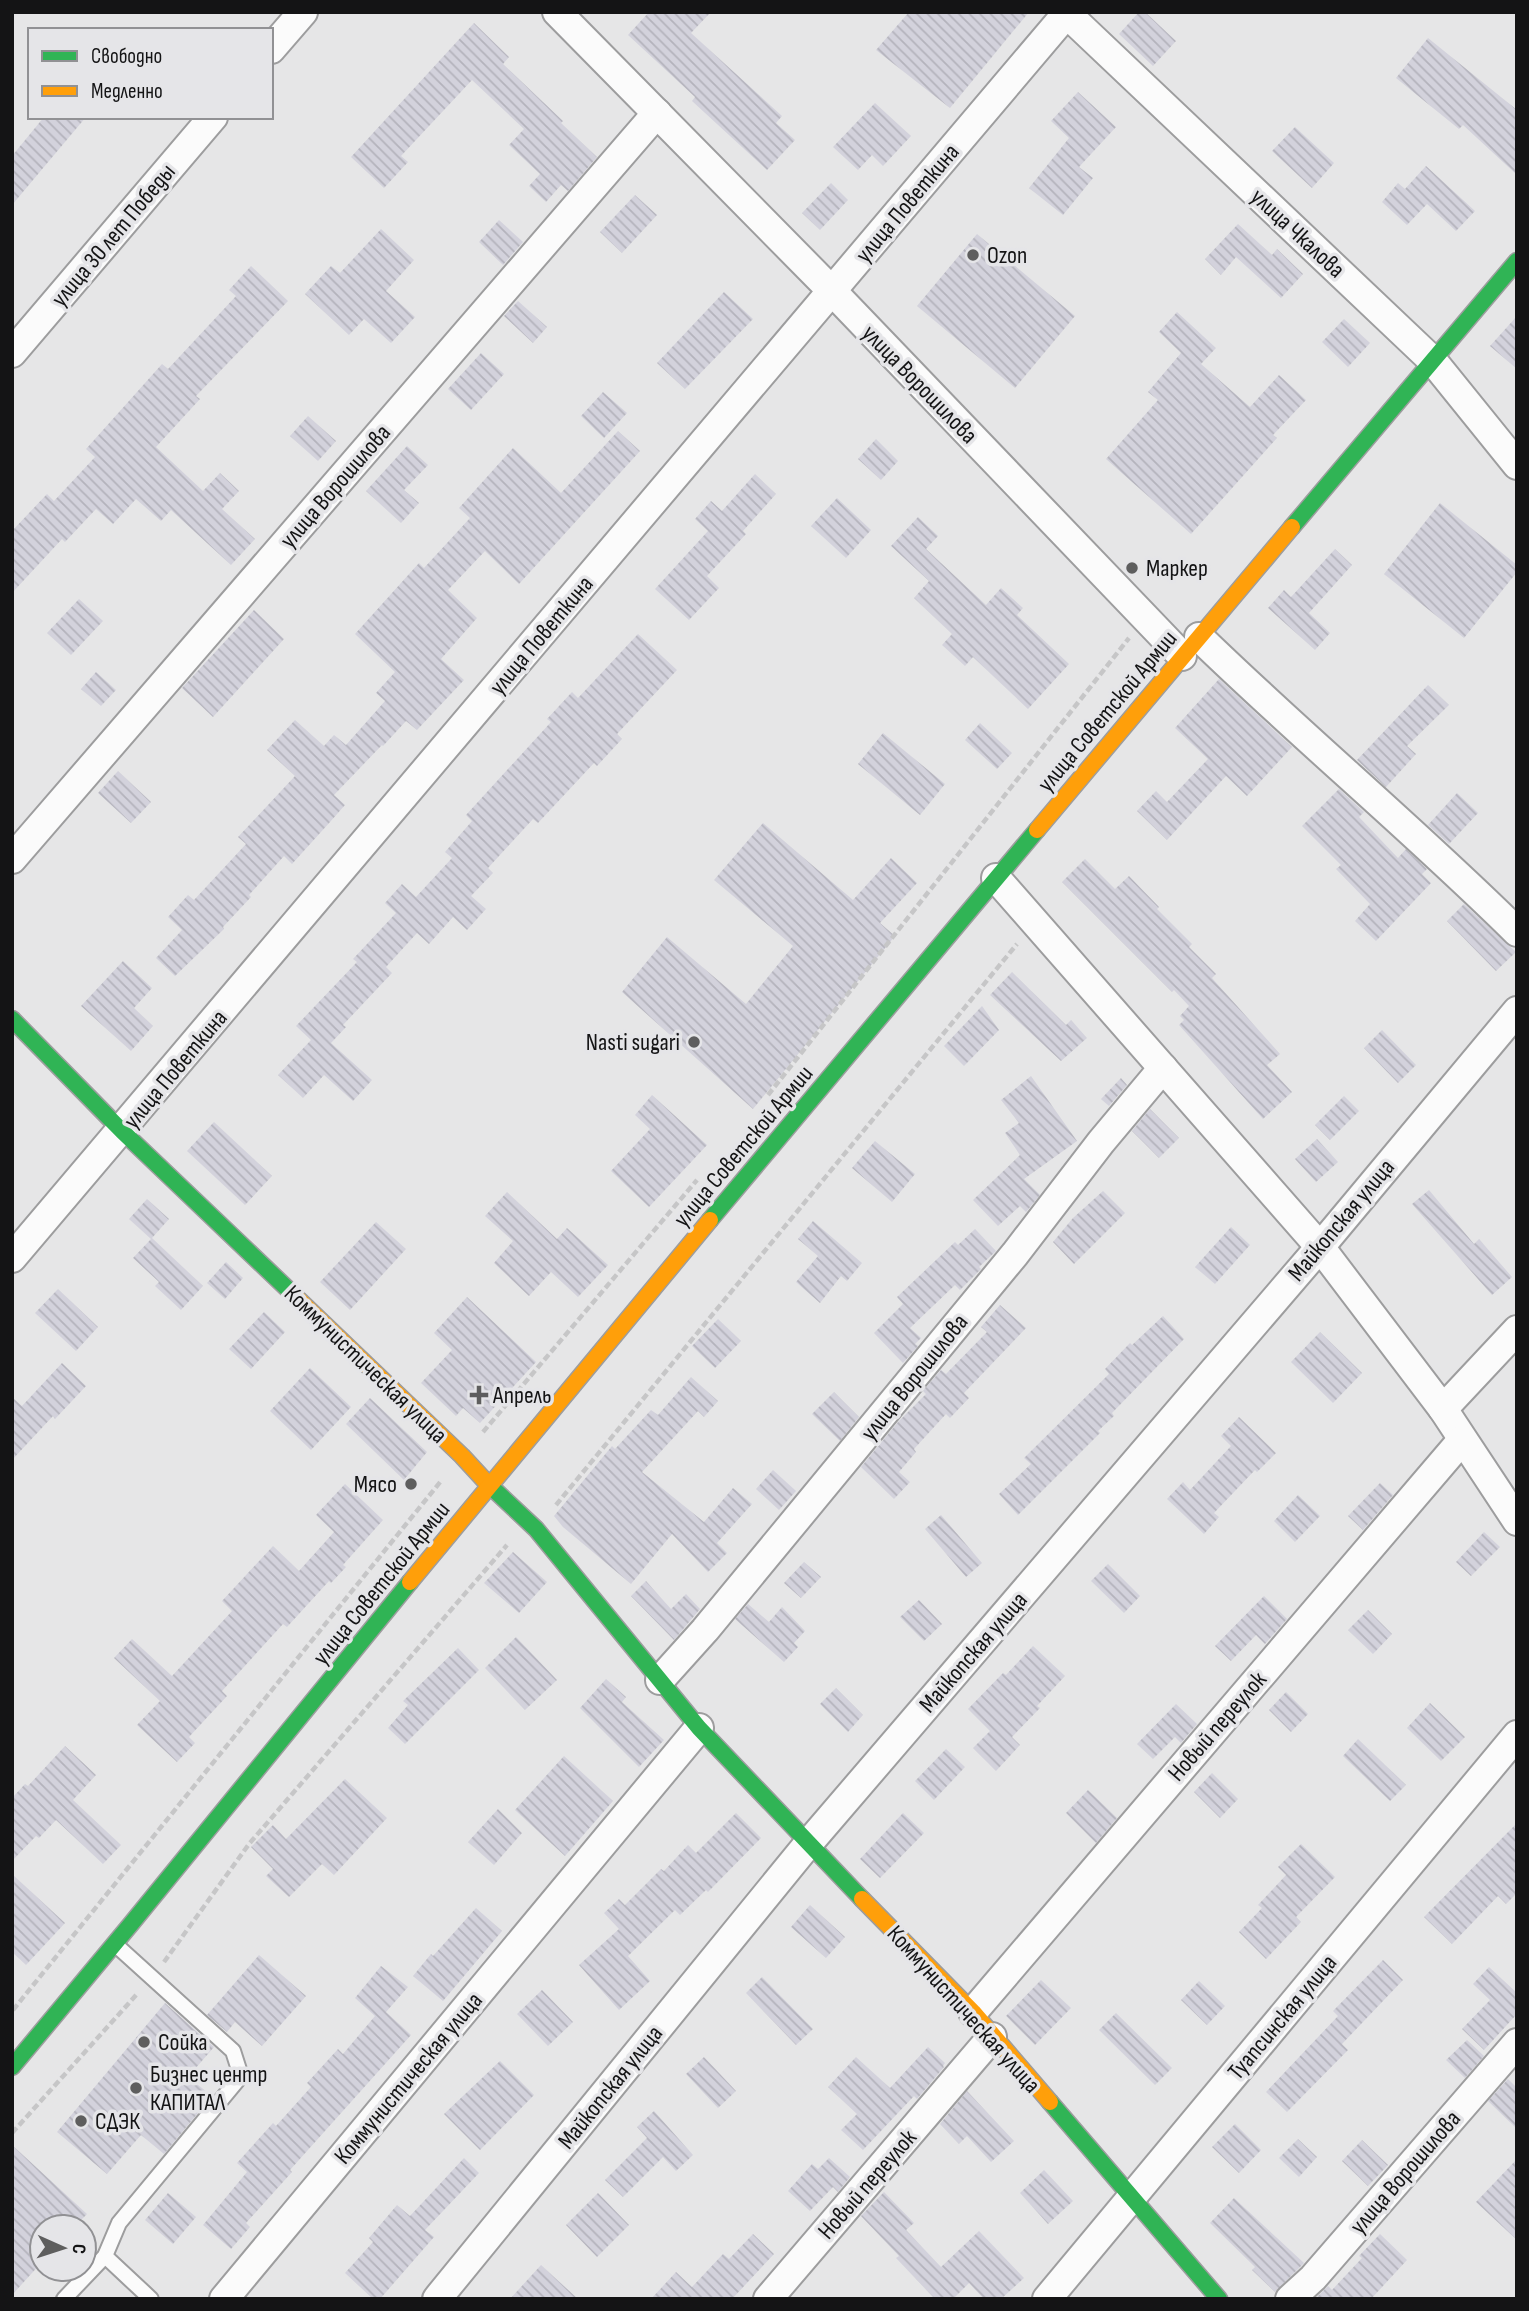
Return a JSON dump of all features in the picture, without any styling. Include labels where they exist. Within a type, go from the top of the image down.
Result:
[{"type":"main road","name":"улица Советской Армии","points":[[12,2067],[116,1945],[489,1486],[996,878],[1517,261]]},
{"type":"main road","name":"Коммунистическая улица","points":[[12,1019],[122,1131],[536,1530],[699,1728],[973,2012],[992,2038],[1219,2299]]},
{"type":"street","points":[[273,47],[303,12]]},
{"type":"street","name":"улица Ворошилова","points":[[557,12],[832,291],[1145,618],[1191,647]]},
{"type":"street","name":"улица Поветкина","points":[[12,1258],[1067,13]]},
{"type":"street","name":"улица Чкалова","points":[[1067,13],[1433,360],[1517,465]]},
{"type":"street","name":"улица Ворошилова","points":[[12,859],[657,113]]},
{"type":"street","name":"улица 30 лет Победы","points":[[12,353],[211,119]]},
{"type":"street","points":[[1191,647],[1239,676],[1446,862],[1517,932]]},
{"type":"street","points":[[996,878],[1320,1247],[1443,1409],[1517,1521]]},
{"type":"street","name":"Майкопская улица","points":[[438,2299],[808,1844],[1320,1247],[1517,1011]]},
{"type":"street","name":"улица Ворошилова","points":[[660,1680],[714,1619],[1015,1254],[1101,1142],[1163,1068]]},
{"type":"street","points":[[1443,1409],[1517,1330]]},
{"type":"street","name":"Новый переулок","points":[[973,2012],[1462,1440]]},
{"type":"street","name":"Коммунистическая улица","points":[[224,2299],[699,1728]]},
{"type":"street","name":"Туапсинская улица","points":[[1047,2299],[1517,1735]]},
{"type":"street","name":"Новый переулок","points":[[768,2299],[992,2038]]},
{"type":"street","name":"улица Ворошилова","points":[[1290,2299],[1313,2278],[1517,2043]]},
{"type":"lane","points":[[64,2299],[105,2256],[119,2224],[241,2076],[233,2051],[116,1945]]},
{"type":"lane","points":[[105,2256],[151,2299]]},
{"type":"path","points":[[761,1104],[1145,618]]},
{"type":"path","points":[[12,2011],[462,1456],[700,1177]]},
{"type":"building","points":[[649,12],[711,12],[691,33],[782,116],[776,123],[795,140],[767,170],[692,101],[695,97],[628,35]]},
{"type":"building","points":[[909,12],[1029,12],[950,108],[876,50]]},
{"type":"building","points":[[1139,12],[1145,12],[1176,41],[1153,66],[1119,34]]},
{"type":"building","points":[[474,23],[509,57],[503,64],[597,157],[568,191],[561,185],[546,202],[529,186],[540,174],[509,145],[524,129],[472,80],[401,156],[408,162],[384,188],[351,157]]},
{"type":"building","points":[[1428,38],[1517,110],[1517,175],[1463,125],[1459,129],[1396,78]]},
{"type":"building","points":[[1078,92],[1116,127],[1079,167],[1093,178],[1063,215],[1029,188],[1069,138],[1051,121]]},
{"type":"building","points":[[875,103],[911,136],[883,166],[872,155],[858,170],[833,147]]},
{"type":"building","points":[[42,119],[84,119],[12,205],[12,156]]},
{"type":"building","points":[[1295,127],[1334,163],[1312,188],[1272,151]]},
{"type":"building","points":[[1426,166],[1475,211],[1456,231],[1427,204],[1407,225],[1382,202],[1398,183],[1405,189]]},
{"type":"building","points":[[831,183],[848,200],[820,230],[802,213]]},
{"type":"building","points":[[635,195],[657,215],[622,253],[600,232]]},
{"type":"building","points":[[499,220],[523,242],[503,265],[479,242]]},
{"type":"building","points":[[1238,224],[1272,255],[1277,249],[1303,274],[1281,298],[1236,257],[1221,275],[1205,259]]},
{"type":"building","points":[[381,229],[414,260],[386,291],[415,317],[391,343],[364,319],[349,335],[305,294],[331,266],[340,273]]},
{"type":"building","points":[[977,234],[1075,316],[1015,388],[917,306]]},
{"type":"building","points":[[251,266],[288,301],[196,396],[200,399],[156,447],[203,491],[220,473],[239,491],[222,509],[255,539],[231,565],[171,510],[161,521],[136,499],[113,524],[96,509],[65,542],[62,539],[12,593],[12,531],[47,494],[54,501],[95,457],[86,449],[162,364],[168,369],[236,296],[229,290]]},
{"type":"building","points":[[724,292],[753,319],[685,389],[657,363]]},
{"type":"building","points":[[518,301],[547,327],[533,343],[504,316]]},
{"type":"building","points":[[1177,312],[1216,348],[1201,364],[1250,407],[1279,375],[1306,400],[1273,435],[1277,438],[1191,534],[1106,459],[1158,400],[1148,392],[1181,353],[1159,332]]},
{"type":"building","points":[[1517,316],[1517,369],[1490,346]]},
{"type":"building","points":[[1344,319],[1370,343],[1348,367],[1322,342]]},
{"type":"building","points":[[481,353],[504,374],[471,410],[448,389]]},
{"type":"building","points":[[603,392],[627,413],[604,438],[581,416]]},
{"type":"building","points":[[308,416],[336,441],[318,461],[290,436]]},
{"type":"building","points":[[618,431],[640,451],[519,584],[485,551],[448,590],[477,618],[441,659],[464,680],[417,730],[406,721],[382,745],[334,795],[345,805],[330,822],[292,864],[284,856],[249,895],[251,897],[224,929],[175,976],[156,958],[182,930],[168,917],[188,895],[194,900],[246,844],[238,837],[295,776],[267,750],[295,720],[324,746],[334,735],[346,745],[385,701],[376,693],[395,672],[355,634],[419,563],[424,568],[470,518],[459,508],[513,448],[561,493]]},
{"type":"building","points":[[876,439],[898,461],[881,480],[858,459]]},
{"type":"building","points":[[407,446],[428,465],[404,490],[419,503],[401,523],[366,491]]},
{"type":"building","points":[[755,474],[776,494],[743,531],[746,534],[707,576],[719,588],[689,620],[655,589],[708,531],[695,519],[711,501],[722,511]]},
{"type":"building","points":[[837,498],[871,530],[846,558],[811,526]]},
{"type":"building","points":[[1440,503],[1517,565],[1517,572],[1464,638],[1384,574]]},
{"type":"building","points":[[918,517],[938,536],[926,549],[986,605],[1001,588],[1023,608],[1017,615],[1069,664],[1028,709],[973,657],[965,666],[942,645],[952,634],[914,598],[929,581],[891,546]]},
{"type":"building","points":[[1335,549],[1352,565],[1309,613],[1330,633],[1315,650],[1268,608],[1284,590],[1291,597]]},
{"type":"building","points":[[79,599],[103,621],[71,655],[47,633]]},
{"type":"building","points":[[254,610],[284,639],[213,717],[182,688]]},
{"type":"building","points":[[638,634],[677,670],[617,734],[622,739],[597,766],[594,763],[538,823],[533,819],[488,868],[493,873],[471,896],[486,909],[467,930],[453,917],[429,944],[417,933],[386,967],[392,973],[343,1025],[346,1027],[331,1043],[372,1080],[353,1101],[324,1075],[303,1098],[278,1075],[311,1040],[296,1026],[357,962],[353,959],[396,913],[385,903],[402,884],[416,897],[452,858],[445,852],[472,821],[466,815],[551,722],[547,719],[572,692],[578,698]]},
{"type":"building","points":[[96,672],[116,690],[101,706],[81,689]]},
{"type":"building","points":[[1219,679],[1292,747],[1247,796],[1226,776],[1167,840],[1137,811],[1156,791],[1167,802],[1208,759],[1175,728]]},
{"type":"building","points":[[1428,685],[1449,705],[1407,746],[1416,754],[1386,787],[1357,760]]},
{"type":"building","points":[[980,723],[1012,753],[997,769],[965,740]]},
{"type":"building","points":[[883,733],[945,784],[920,815],[858,764]]},
{"type":"building","points":[[118,771],[151,802],[131,823],[98,793]]},
{"type":"building","points":[[1339,789],[1364,812],[1359,817],[1398,858],[1406,849],[1427,869],[1422,874],[1431,883],[1376,941],[1355,921],[1370,904],[1336,869],[1341,865],[1302,826]]},
{"type":"building","points":[[1457,793],[1478,813],[1449,844],[1428,825]]},
{"type":"building","points":[[763,823],[853,900],[891,858],[917,883],[880,923],[895,936],[753,1109],[622,992],[667,937],[746,1004],[793,946],[714,880]]},
{"type":"building","points":[[1085,859],[1115,889],[1129,876],[1192,944],[1189,947],[1216,974],[1212,978],[1280,1054],[1267,1065],[1292,1092],[1263,1119],[1179,1025],[1184,1020],[1180,1016],[1189,1006],[1062,882]]},
{"type":"building","points":[[1464,904],[1516,952],[1496,971],[1447,921]]},
{"type":"building","points":[[123,961],[152,988],[134,1008],[153,1026],[131,1051],[81,1006]]},
{"type":"building","points":[[1012,972],[1066,1025],[1071,1020],[1087,1038],[1061,1061],[990,995]]},
{"type":"building","points":[[982,1006],[999,1030],[964,1066],[944,1046]]},
{"type":"building","points":[[1382,1030],[1416,1065],[1398,1083],[1364,1048]]},
{"type":"building","points":[[1031,1076],[1077,1141],[1024,1179],[1040,1195],[1026,1212],[1020,1206],[998,1226],[973,1200],[1020,1155],[1005,1133],[1019,1123],[1001,1100]]},
{"type":"building","points":[[1121,1078],[1127,1085],[1109,1106],[1101,1099]]},
{"type":"building","points":[[652,1095],[707,1145],[649,1207],[611,1171],[650,1129],[635,1115]]},
{"type":"building","points":[[1344,1096],[1359,1111],[1330,1140],[1315,1125]]},
{"type":"building","points":[[1150,1109],[1179,1138],[1159,1158],[1132,1131]]},
{"type":"building","points":[[214,1122],[272,1176],[245,1205],[187,1151]]},
{"type":"building","points":[[1317,1139],[1338,1162],[1316,1182],[1295,1159]]},
{"type":"building","points":[[875,1141],[915,1174],[892,1202],[852,1168]]},
{"type":"building","points":[[1429,1190],[1474,1244],[1479,1239],[1512,1277],[1492,1295],[1412,1204]]},
{"type":"building","points":[[1103,1191],[1125,1213],[1074,1264],[1053,1242],[1073,1218]]},
{"type":"building","points":[[507,1192],[557,1239],[567,1228],[608,1265],[578,1297],[551,1272],[529,1296],[494,1263],[513,1241],[485,1216]]},
{"type":"building","points":[[147,1199],[169,1219],[152,1238],[203,1286],[181,1310],[155,1286],[159,1282],[133,1258],[151,1239],[129,1219]]},
{"type":"building","points":[[813,1221],[862,1263],[847,1281],[841,1276],[820,1303],[796,1282],[818,1256],[798,1239]]},
{"type":"building","points":[[376,1222],[406,1249],[350,1310],[320,1282]]},
{"type":"building","points":[[1231,1227],[1250,1245],[1215,1284],[1195,1267]]},
{"type":"building","points":[[975,1229],[996,1251],[960,1290],[955,1285],[910,1328],[921,1338],[915,1344],[918,1346],[903,1363],[874,1333],[903,1304],[897,1297],[955,1242],[958,1245]]},
{"type":"building","points":[[226,1262],[243,1278],[225,1299],[207,1283]]},
{"type":"building","points":[[58,1289],[98,1327],[76,1351],[35,1313]]},
{"type":"building","points":[[467,1297],[536,1362],[480,1423],[463,1408],[456,1416],[421,1383],[452,1350],[434,1333]]},
{"type":"building","points":[[1000,1305],[1026,1328],[964,1393],[969,1398],[950,1418],[946,1414],[914,1449],[916,1452],[899,1472],[910,1482],[894,1499],[861,1467],[898,1422],[926,1394],[923,1391],[941,1370],[946,1374],[987,1332],[981,1327]]},
{"type":"building","points":[[264,1312],[285,1332],[251,1369],[229,1349]]},
{"type":"building","points":[[1163,1316],[1184,1339],[1112,1413],[1114,1416],[1098,1431],[1100,1433],[1018,1515],[999,1494],[1031,1464],[1024,1458],[1109,1374],[1105,1369],[1130,1343],[1132,1345]]},
{"type":"building","points":[[718,1319],[741,1341],[715,1368],[692,1346]]},
{"type":"building","points":[[1320,1332],[1362,1373],[1333,1403],[1291,1362]]},
{"type":"building","points":[[62,1363],[86,1386],[55,1419],[53,1416],[12,1460],[12,1397],[22,1406]]},
{"type":"building","points":[[310,1368],[351,1407],[311,1450],[270,1411]]},
{"type":"building","points":[[691,1377],[718,1401],[704,1417],[698,1411],[642,1472],[704,1522],[733,1488],[752,1504],[717,1543],[727,1553],[708,1572],[672,1534],[631,1584],[563,1527],[554,1516],[612,1446],[615,1449],[651,1410],[658,1415]]},
{"type":"building","points":[[834,1392],[859,1417],[840,1441],[812,1414]]},
{"type":"building","points":[[370,1398],[427,1452],[404,1480],[346,1424]]},
{"type":"building","points":[[1239,1417],[1276,1453],[1257,1472],[1255,1470],[1214,1513],[1219,1517],[1204,1534],[1167,1499],[1183,1482],[1190,1490],[1231,1446],[1221,1436]]},
{"type":"building","points":[[773,1470],[796,1491],[779,1510],[756,1489]]},
{"type":"building","points":[[1380,1483],[1393,1495],[1363,1530],[1348,1516]]},
{"type":"building","points":[[345,1484],[383,1520],[343,1565],[346,1567],[331,1583],[329,1581],[287,1627],[283,1624],[222,1691],[227,1696],[189,1737],[195,1743],[177,1762],[137,1725],[160,1701],[114,1658],[132,1639],[172,1676],[232,1611],[222,1601],[273,1546],[299,1571],[334,1532],[316,1515]]},
{"type":"building","points":[[1298,1495],[1320,1516],[1295,1542],[1274,1521]]},
{"type":"building","points":[[941,1515],[982,1563],[966,1577],[925,1529]]},
{"type":"building","points":[[1484,1532],[1500,1547],[1471,1576],[1456,1562]]},
{"type":"building","points":[[513,1552],[547,1582],[519,1613],[484,1583]]},
{"type":"building","points":[[804,1562],[821,1577],[801,1598],[784,1583]]},
{"type":"building","points":[[1108,1564],[1140,1596],[1124,1613],[1091,1581]]},
{"type":"building","points":[[646,1581],[671,1609],[686,1594],[700,1609],[674,1640],[631,1596]]},
{"type":"building","points":[[1264,1596],[1287,1619],[1265,1644],[1256,1635],[1231,1661],[1215,1646]]},
{"type":"building","points":[[919,1600],[942,1624],[924,1641],[900,1617]]},
{"type":"building","points":[[748,1604],[769,1622],[782,1607],[805,1631],[794,1643],[798,1647],[784,1662],[735,1619]]},
{"type":"building","points":[[1368,1610],[1392,1634],[1373,1654],[1348,1630]]},
{"type":"building","points":[[516,1637],[557,1680],[525,1710],[485,1668]]},
{"type":"building","points":[[1033,1646],[1065,1676],[1037,1706],[1040,1708],[1012,1737],[1020,1745],[996,1771],[973,1748],[990,1731],[968,1709]]},
{"type":"building","points":[[458,1648],[479,1670],[405,1744],[388,1728],[408,1705],[403,1701]]},
{"type":"building","points":[[606,1679],[626,1697],[622,1702],[664,1740],[639,1767],[580,1708]]},
{"type":"building","points":[[836,1688],[863,1715],[848,1732],[820,1704]]},
{"type":"building","points":[[1286,1692],[1308,1714],[1291,1732],[1269,1710]]},
{"type":"building","points":[[1430,1703],[1465,1737],[1441,1761],[1407,1728]]},
{"type":"building","points":[[1176,1704],[1197,1724],[1181,1743],[1175,1737],[1153,1759],[1137,1744]]},
{"type":"building","points":[[1358,1739],[1406,1785],[1390,1801],[1343,1756]]},
{"type":"building","points":[[65,1746],[96,1775],[73,1800],[121,1845],[103,1864],[56,1820],[12,1861],[12,1798],[25,1784],[28,1786]]},
{"type":"building","points":[[946,1749],[965,1767],[934,1800],[915,1781]]},
{"type":"building","points":[[564,1756],[613,1801],[565,1856],[515,1810]]},
{"type":"building","points":[[1212,1773],[1238,1799],[1220,1818],[1194,1792]]},
{"type":"building","points":[[345,1779],[387,1818],[334,1875],[322,1864],[289,1897],[266,1876],[273,1869],[251,1847],[273,1825],[286,1839]]},
{"type":"building","points":[[1088,1790],[1117,1818],[1096,1843],[1066,1813]]},
{"type":"building","points":[[498,1809],[522,1833],[494,1865],[468,1842]]},
{"type":"building","points":[[736,1813],[761,1838],[708,1892],[706,1890],[680,1915],[675,1910],[628,1956],[650,1981],[619,2010],[579,1965],[619,1929],[604,1913],[619,1899],[625,1905],[661,1869],[664,1871],[688,1845],[696,1853]]},
{"type":"building","points":[[903,1813],[924,1833],[880,1878],[860,1859]]},
{"type":"building","points":[[1517,1823],[1517,1893],[1506,1904],[1498,1896],[1452,1944],[1424,1917]]},
{"type":"building","points":[[1301,1844],[1335,1877],[1296,1917],[1301,1922],[1266,1959],[1239,1932],[1262,1908],[1258,1905],[1286,1875],[1278,1867]]},
{"type":"building","points":[[12,1874],[65,1923],[26,1965],[12,1952]]},
{"type":"building","points":[[810,1905],[845,1937],[826,1958],[791,1927]]},
{"type":"building","points":[[476,1908],[502,1931],[443,2001],[413,1976]]},
{"type":"building","points":[[259,1955],[306,1996],[262,2046],[235,2022],[227,2032],[207,2015]]},
{"type":"building","points":[[1383,1960],[1403,1980],[1342,2044],[1348,2050],[1287,2112],[1266,2092],[1338,2016],[1333,2011]]},
{"type":"building","points":[[381,1966],[408,1987],[386,2012],[411,2035],[290,2170],[292,2172],[246,2223],[250,2227],[231,2249],[203,2225],[247,2172],[237,2163],[273,2123],[276,2126],[311,2087],[307,2083],[338,2049],[343,2054],[375,2016],[355,1998]]},
{"type":"building","points":[[1489,1967],[1517,1993],[1517,2014],[1484,2050],[1462,2029],[1490,2000],[1473,1984]]},
{"type":"building","points":[[762,1977],[813,2029],[796,2045],[746,1993]]},
{"type":"building","points":[[1041,1980],[1071,2008],[1035,2045],[1006,2016]]},
{"type":"building","points":[[1199,1981],[1225,2006],[1207,2025],[1181,2000]]},
{"type":"building","points":[[542,1990],[573,2022],[548,2046],[517,2014]]},
{"type":"building","name":"Бизнес центр КАПИТАЛ","points":[[165,2003],[214,2047],[188,2077],[212,2096],[164,2154],[141,2135],[107,2174],[57,2132]]},
{"type":"building","points":[[1116,2013],[1172,2068],[1155,2085],[1099,2030]]},
{"type":"building","points":[[1467,2040],[1484,2056],[1465,2078],[1446,2060]]},
{"type":"building","points":[[928,2047],[945,2063],[944,2067],[917,2099],[914,2096],[863,2150],[841,2130],[857,2114],[828,2087],[856,2057],[890,2088]]},
{"type":"building","points":[[704,2057],[736,2091],[718,2108],[686,2074]]},
{"type":"building","points":[[500,2061],[534,2095],[480,2150],[444,2114]]},
{"type":"building","points":[[1508,2079],[1517,2088],[1517,2129],[1488,2101]]},
{"type":"building","points":[[967,2091],[1014,2141],[991,2162],[967,2136],[959,2144],[940,2124]]},
{"type":"building","points":[[654,2111],[693,2155],[676,2171],[663,2157],[623,2197],[605,2180],[647,2138],[637,2127]]},
{"type":"building","points":[[1235,2124],[1261,2150],[1239,2173],[1212,2147]]},
{"type":"building","points":[[1298,2139],[1317,2157],[1299,2177],[1279,2158]]},
{"type":"building","points":[[1362,2140],[1388,2165],[1368,2186],[1342,2161]]},
{"type":"building","points":[[12,2145],[86,2213],[28,2213],[28,2277],[12,2295]]},
{"type":"building","points":[[464,2158],[479,2173],[425,2230],[434,2237],[380,2299],[373,2299],[345,2273],[373,2242],[369,2238],[397,2205],[410,2216]]},
{"type":"building","points":[[829,2158],[850,2177],[838,2192],[833,2187],[810,2211],[788,2191],[812,2164],[818,2169]]},
{"type":"building","points":[[1517,2159],[1517,2240],[1476,2202]]},
{"type":"building","points":[[1044,2170],[1073,2201],[1048,2224],[1020,2193]]},
{"type":"building","points":[[884,2192],[914,2223],[906,2230],[941,2267],[979,2231],[1024,2278],[1001,2299],[984,2299],[969,2283],[953,2299],[935,2299],[861,2216]]},
{"type":"building","points":[[168,2193],[196,2217],[173,2244],[145,2220]]},
{"type":"building","points":[[598,2193],[629,2225],[597,2257],[566,2225]]},
{"type":"building","points":[[1234,2198],[1304,2263],[1275,2292],[1252,2270],[1255,2267],[1210,2223]]},
{"type":"building","points":[[753,2234],[774,2254],[732,2299],[651,2299],[676,2272],[692,2287],[723,2254],[729,2259]]},
{"type":"building","points":[[1380,2234],[1407,2260],[1371,2299],[1315,2299],[1328,2286],[1332,2290]]},
{"type":"building","points":[[541,2265],[578,2299],[510,2299]]},
{"type":"traffic: fast","points":[[1292,527],[1517,261]]},
{"type":"traffic: fast","points":[[710,1220],[1037,830]]},
{"type":"traffic: fast","points":[[12,1019],[122,1131],[297,1298]]},
{"type":"traffic: fast","points":[[486,1482],[536,1529],[699,1728],[862,1899]]},
{"type":"traffic: fast","points":[[12,2067],[410,1582]]},
{"type":"traffic: fast","points":[[1050,2102],[1219,2299]]},
{"type":"traffic: slow","points":[[1037,830],[1292,527]]},
{"type":"traffic: slow","points":[[410,1582],[710,1220]]},
{"type":"traffic: slow","points":[[297,1298],[486,1482]]},
{"type":"traffic: slow","points":[[862,1899],[973,2012],[1050,2102]]},
{"type":"place","name":"Ozon","points":[[973,255]]},
{"type":"place","name":"Маркер","points":[[1132,568]]},
{"type":"place","name":"Nasti sugari","points":[[694,1042]]},
{"type":"place","name":"Апрель","points":[[479,1395]]},
{"type":"place","name":"Мясо","points":[[411,1484]]},
{"type":"place","name":"Сойка","points":[[144,2042]]},
{"type":"place","name":"Бизнес центр КАПИТАЛ","points":[[136,2088]]},
{"type":"place","name":"СДЭК","points":[[81,2121]]}]
